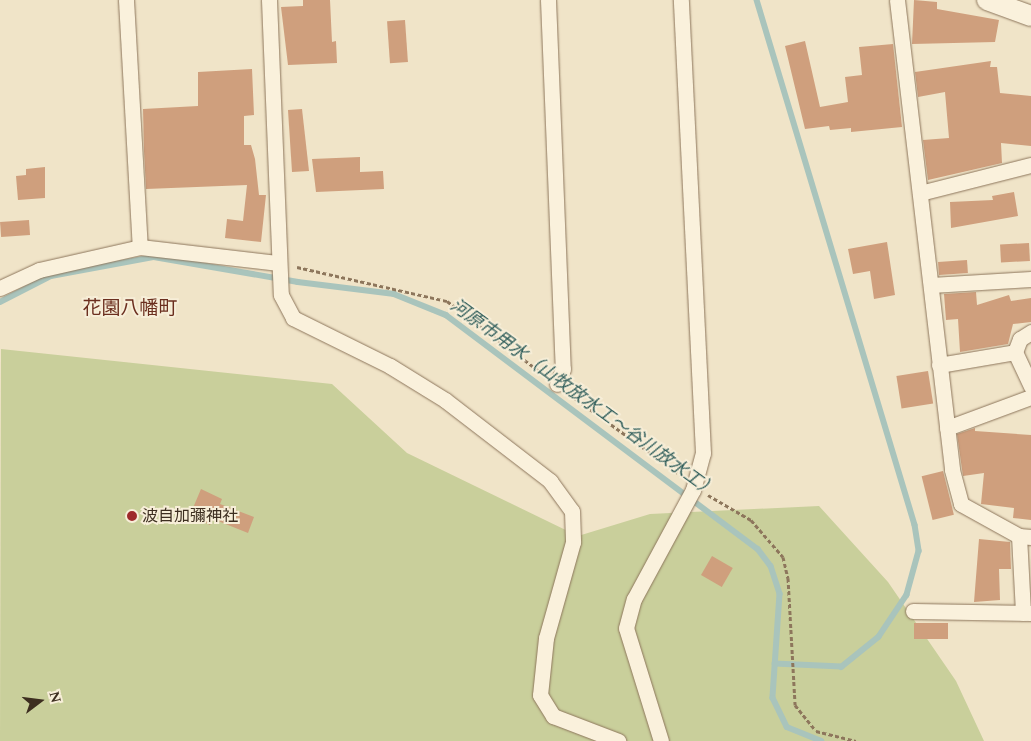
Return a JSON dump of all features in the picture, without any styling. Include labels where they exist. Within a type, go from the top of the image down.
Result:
[{"type":"main road","points":[[987,0],[1031,16]]},
{"type":"street","points":[[126,0],[140,247]]},
{"type":"street","points":[[268,0],[281,295],[293,318],[390,366],[444,400],[550,481],[572,511],[573,542],[546,638],[540,695],[554,716],[618,741]]},
{"type":"street","points":[[548,0],[563,369],[557,384]]},
{"type":"street","points":[[661,741],[629,648],[626,628],[634,599],[692,492],[703,452],[681,0]]},
{"type":"street","points":[[897,0],[952,470],[961,504],[1025,537],[1027,613],[913,611]]},
{"type":"street","points":[[920,193],[1031,165]]},
{"type":"street","points":[[0,288],[39,270],[140,247],[280,274]]},
{"type":"street","points":[[931,284],[1031,279]]},
{"type":"street","points":[[1031,332],[1020,339],[1015,352],[1031,387]]},
{"type":"street","points":[[939,365],[1015,352]]},
{"type":"street","points":[[946,428],[1031,397]]},
{"type":"path","points":[[280,274],[447,301],[557,384],[692,492],[752,520],[783,557],[788,578],[795,705],[816,731],[856,741]]},
{"type":"green space","points":[[1,349],[332,384],[407,453],[578,536],[650,514],[819,506],[888,582],[956,681],[984,741],[0,741]]},
{"type":"building","points":[[303,0],[330,0],[332,42],[336,41],[337,63],[288,65],[281,7],[303,6]]},
{"type":"building","points":[[914,0],[937,2],[937,9],[999,20],[995,42],[912,44]]},
{"type":"building","points":[[405,20],[408,62],[390,63],[387,21]]},
{"type":"building","points":[[805,41],[820,107],[848,102],[845,77],[862,75],[859,47],[893,44],[902,127],[851,132],[851,128],[830,130],[829,126],[805,129],[785,46]]},
{"type":"building","points":[[991,61],[990,67],[997,67],[1000,93],[1031,96],[1031,146],[1001,143],[1002,163],[928,180],[923,140],[949,138],[945,92],[918,97],[915,72]]},
{"type":"building","points":[[252,69],[254,115],[244,116],[244,145],[251,145],[255,159],[259,195],[266,195],[261,242],[225,238],[227,219],[243,221],[247,185],[146,189],[144,151],[143,109],[198,106],[198,72]]},
{"type":"building","points":[[302,109],[309,171],[292,172],[288,110]]},
{"type":"building","points":[[360,157],[360,172],[383,171],[384,189],[316,192],[312,159]]},
{"type":"building","points":[[45,167],[45,198],[18,200],[16,176],[26,175],[26,169]]},
{"type":"building","points":[[1014,192],[1018,216],[951,228],[950,202],[993,200],[992,196]]},
{"type":"building","points":[[29,220],[30,235],[1,237],[0,222]]},
{"type":"building","points":[[887,242],[895,295],[874,299],[870,271],[853,274],[848,249]]},
{"type":"building","points":[[1029,243],[1030,261],[1001,262],[1000,245]]},
{"type":"building","points":[[967,260],[968,273],[939,275],[938,262]]},
{"type":"building","points":[[976,292],[977,305],[1009,295],[1011,301],[1031,298],[1031,322],[1013,324],[1008,344],[960,352],[958,319],[946,320],[944,294]]},
{"type":"building","points":[[928,371],[933,404],[902,409],[896,376]]},
{"type":"building","points":[[975,428],[975,431],[1031,435],[1031,520],[1013,518],[1014,508],[981,504],[984,473],[963,476],[957,434]]},
{"type":"building","points":[[943,471],[954,515],[933,520],[922,476]]},
{"type":"building","points":[[201,489],[222,499],[220,504],[254,517],[248,533],[213,519],[210,525],[190,515]]},
{"type":"building","points":[[979,539],[1010,542],[1011,569],[999,569],[1000,600],[974,602]]},
{"type":"building","points":[[712,556],[733,568],[722,587],[701,575]]},
{"type":"building","points":[[914,623],[948,623],[948,639],[914,639]]},
{"type":"waterway","points":[[757,0],[915,525],[919,551],[907,595],[879,637],[842,667],[775,664]]},
{"type":"waterway","name":"河原市用水（山牧放水工～谷川放水工）","points":[[0,302],[51,276],[154,257],[298,282],[394,294],[446,315],[758,549],[771,566],[780,594],[773,698],[787,727],[821,741]]},
{"type":"place","name":"波自加彌神社","points":[[132,516]]},
{"type":"district","name":"花園八幡町","points":[[130,309]]}]
